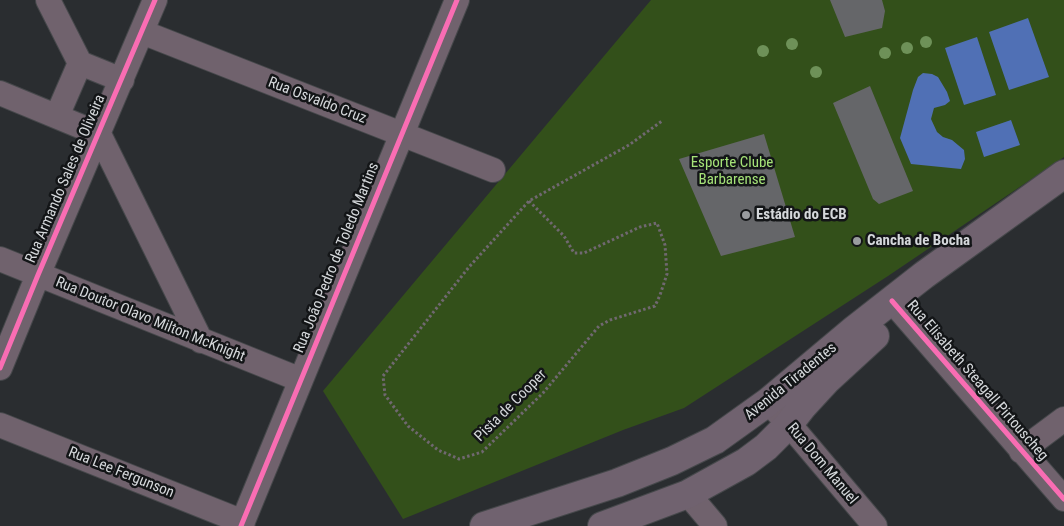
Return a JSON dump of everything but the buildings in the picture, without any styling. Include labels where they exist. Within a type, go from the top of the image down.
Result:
[{"type":"main road","name":"Avenida Tiradentes","points":[[602,526],[688,494],[746,462],[789,424],[826,381],[866,344],[924,275],[1064,174]]},
{"type":"main road","name":"Avenida Tiradentes","points":[[484,526],[617,483],[672,461],[715,440],[768,402],[855,329],[897,307],[1064,195]]},
{"type":"street","points":[[48,0],[80,63],[122,80]]},
{"type":"street","name":"Rua Armando Sales de Oliveira","points":[[0,368],[155,0]]},
{"type":"street","name":"Rua João Pedro de Toledo Martins","points":[[242,524],[456,0]]},
{"type":"street","name":"Rua Osvaldo Cruz","points":[[142,32],[493,170]]},
{"type":"street","points":[[57,116],[80,63]]},
{"type":"street","points":[[0,92],[99,134],[201,341]]},
{"type":"street","name":"Rua Doutor Olavo Milton McKnight","points":[[0,259],[300,380]]},
{"type":"street","name":"Rua Elisabeth Steagall Pirtouscheg","points":[[897,307],[1064,499]]},
{"type":"street","name":"Rua Dom Manuel","points":[[768,402],[789,424],[875,526]]},
{"type":"street","points":[[1021,451],[1064,419]]},
{"type":"street","name":"Rua Lee Fergunson","points":[[0,424],[242,524]]},
{"type":"street","points":[[688,494],[715,526]]},
{"type":"path","points":[[529,201],[628,144],[662,121]]},
{"type":"green space","name":"Esporte Clube Barbarense","points":[[651,0],[1064,0],[1064,157],[888,276],[684,408],[623,430],[403,519],[323,391]]},
{"type":"water","points":[[1028,18],[1049,77],[1009,90],[989,32]]},
{"type":"water","points":[[977,37],[996,95],[964,105],[945,48]]},
{"type":"water","points":[[923,73],[938,77],[947,92],[950,101],[945,105],[934,108],[931,119],[937,132],[943,137],[952,140],[964,150],[965,159],[961,169],[911,164],[900,138],[913,90],[918,77]]},
{"type":"water","points":[[1011,120],[1020,145],[984,157],[976,132]]},
{"type":"cycle path","points":[[0,368],[155,0]]},
{"type":"cycle path","points":[[241,526],[457,0]]},
{"type":"cycle path","points":[[892,301],[1064,499]]},
{"type":"place","name":"Estádio do ECB","points":[[746,215]]},
{"type":"place","name":"Cancha de Bocha","points":[[857,241]]}]
